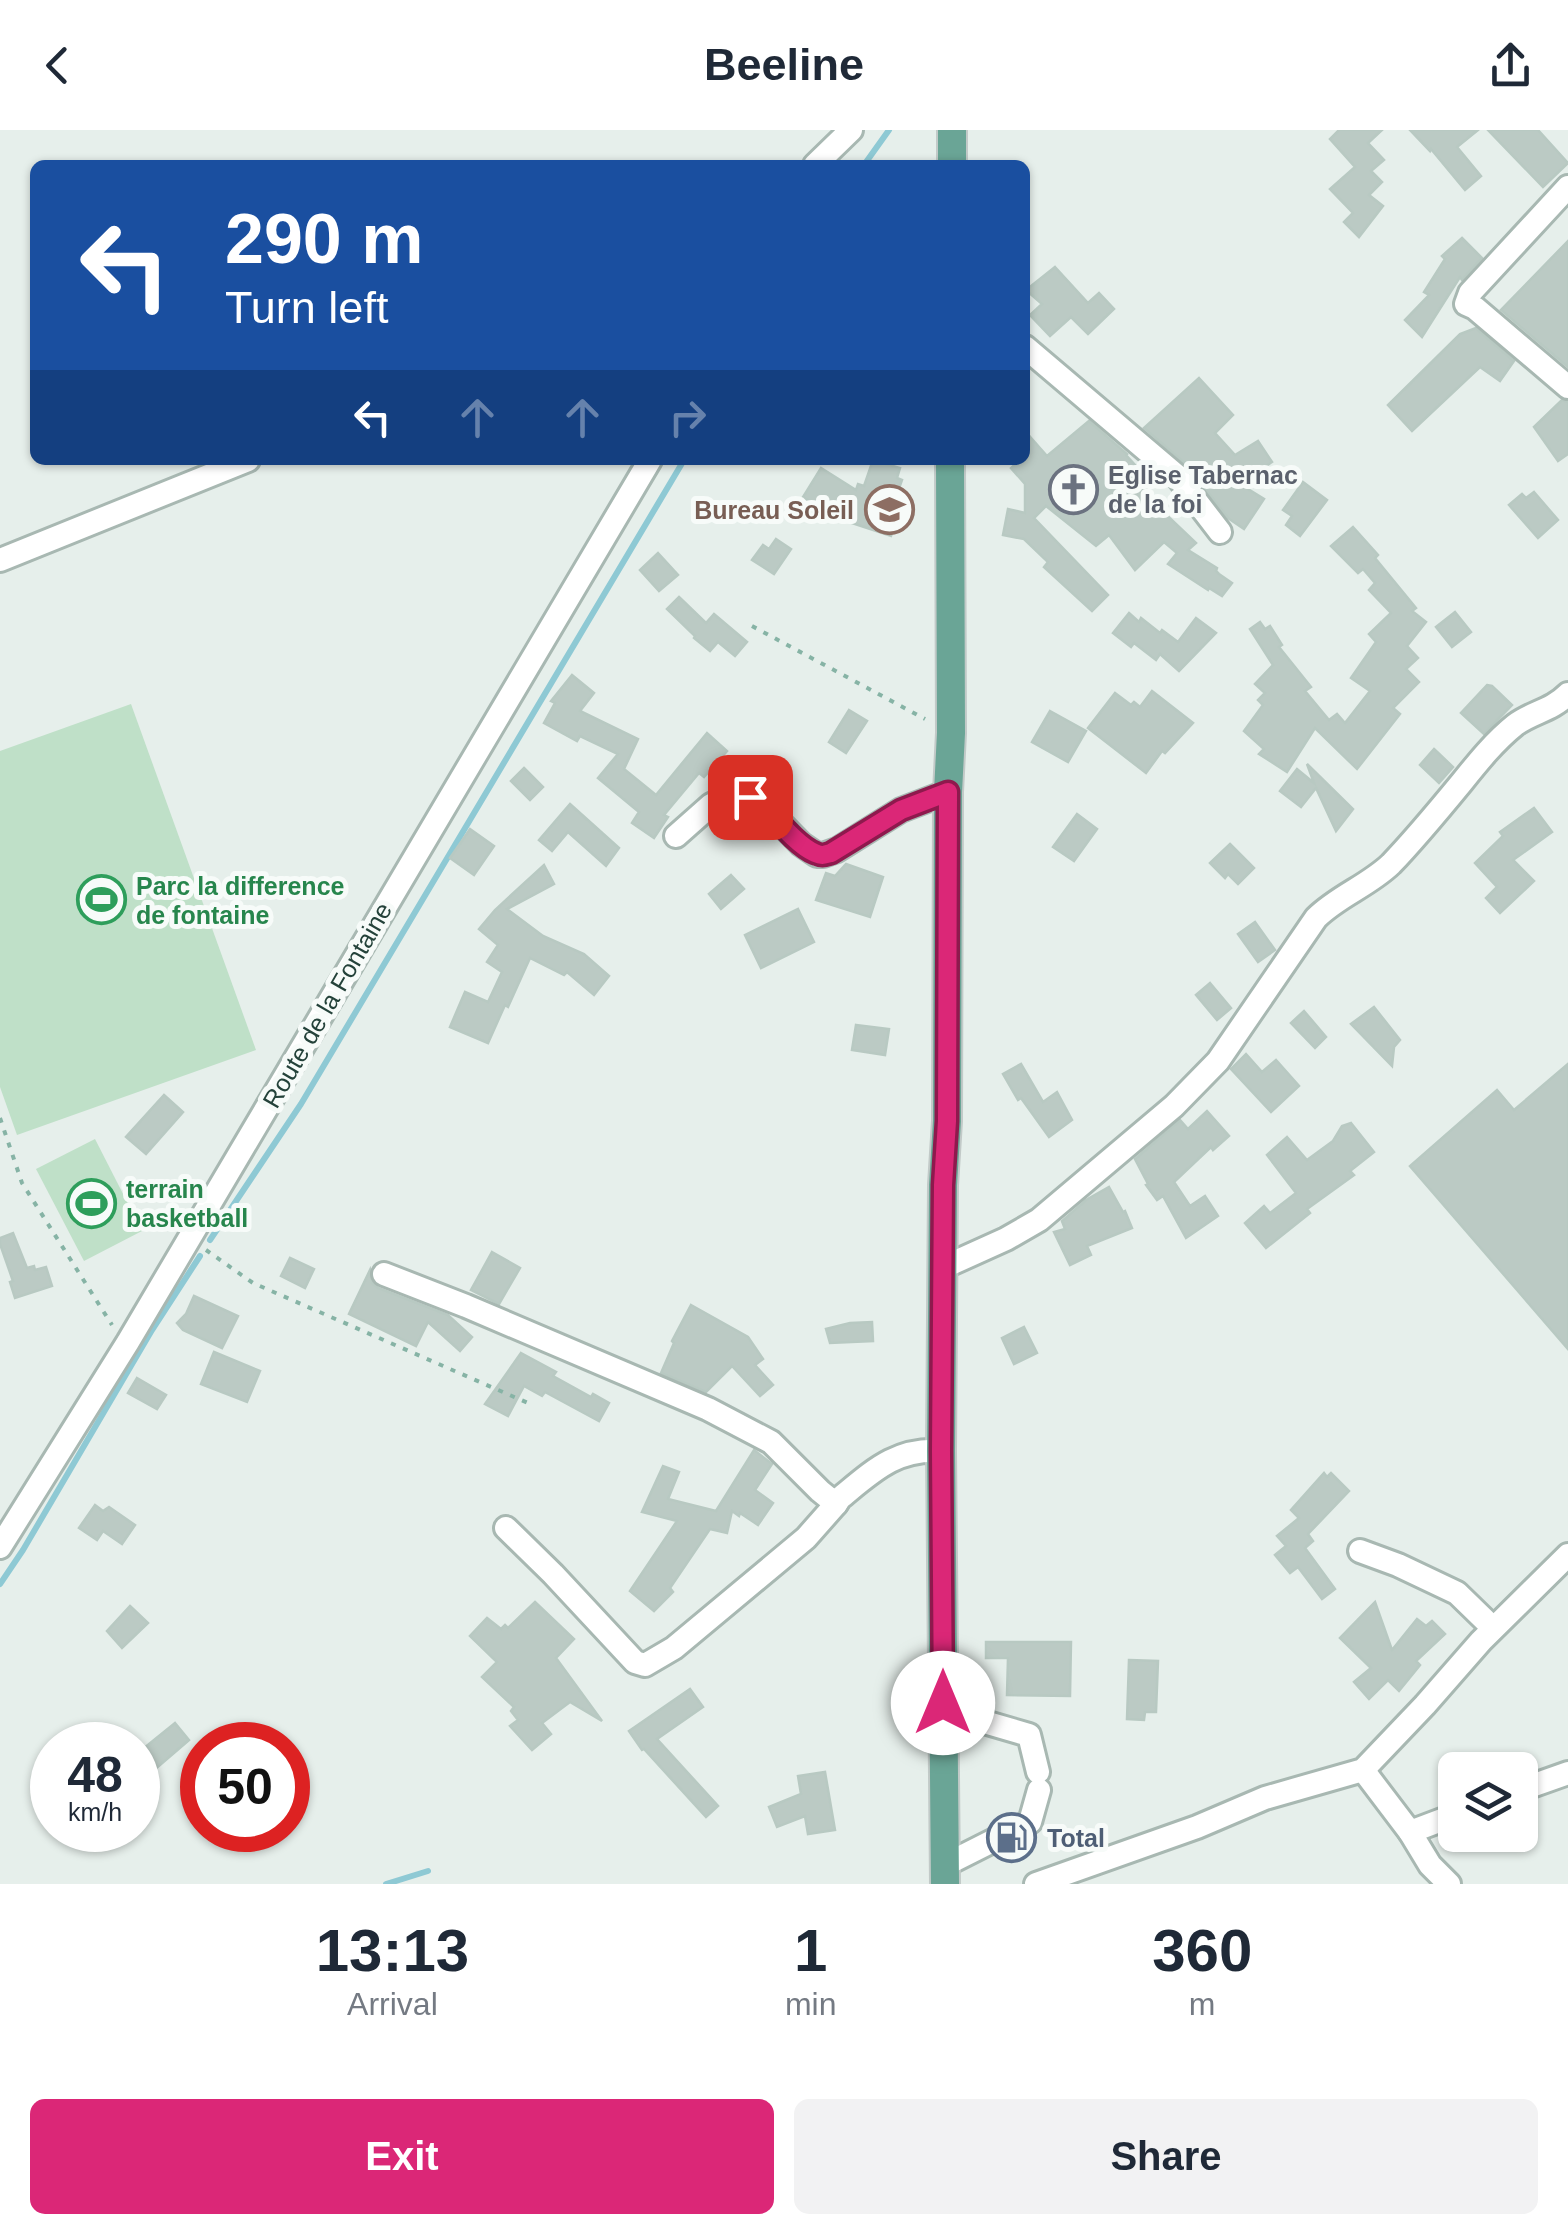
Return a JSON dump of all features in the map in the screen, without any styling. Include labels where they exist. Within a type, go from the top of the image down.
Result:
[{"type":"main road","points":[[952,130],[952,160]]},
{"type":"main road","points":[[945,1874],[941,1451],[951,734],[950,465]]},
{"type":"street","points":[[820,160],[853,130]]},
{"type":"street","points":[[837,160],[853,130]]},
{"type":"street","points":[[1568,187],[1470,294],[1466,304],[1568,387]]},
{"type":"street","points":[[1030,351],[1176,476],[1220,532]]},
{"type":"street","points":[[0,560],[236,465]]},
{"type":"street","name":"Route de la Fontaine","points":[[0,1548],[190,1239],[647,465]]},
{"type":"street","points":[[944,1267],[1006,1240],[1039,1220],[1174,1106],[1218,1061],[1316,918],[1386,868],[1516,724],[1548,710],[1568,694]]},
{"type":"street","points":[[676,836],[710,805],[742,796],[759,801],[801,844],[822,855],[901,810],[948,792]]},
{"type":"street","points":[[384,1274],[708,1409],[771,1442],[820,1491],[838,1500]]},
{"type":"street","points":[[506,1528],[635,1662],[645,1665],[674,1648],[806,1538],[838,1500],[879,1466],[912,1451],[941,1451]]},
{"type":"street","points":[[1360,1551],[1457,1593],[1493,1628]]},
{"type":"street","points":[[1036,1884],[1198,1827],[1265,1798],[1363,1770],[1493,1628],[1568,1555]]},
{"type":"street","points":[[943,1710],[1029,1735],[1039,1781],[1030,1822],[945,1874]]},
{"type":"street","points":[[1363,1770],[1430,1865],[1449,1884]]},
{"type":"street","points":[[1538,1784],[1568,1773]]},
{"type":"street","points":[[1410,1832],[1438,1821]]},
{"type":"path","points":[[752,626],[951,734]]},
{"type":"path","points":[[0,1118],[22,1183],[120,1337],[128,1342]]},
{"type":"path","points":[[190,1239],[253,1283],[528,1403]]},
{"type":"green space","name":"Parc la difference de fontaine","points":[[131,704],[256,1050],[17,1135],[0,1087],[0,751]]},
{"type":"green space","name":"terrain basketball","points":[[95,1139],[142,1231],[84,1261],[36,1169]]},
{"type":"building","points":[[1339,130],[1382,130],[1368,143],[1384,160],[1371,171],[1382,182],[1369,195],[1383,206],[1359,237],[1344,222],[1353,213],[1330,189],[1355,167],[1330,139]]},
{"type":"building","points":[[1410,130],[1478,130],[1457,147],[1481,176],[1465,190]]},
{"type":"building","points":[[1488,130],[1538,130],[1568,163],[1543,187]]},
{"type":"building","points":[[1462,238],[1482,258],[1462,280],[1460,277],[1422,337],[1405,320],[1429,295],[1424,292],[1445,259],[1442,256]]},
{"type":"building","points":[[1568,241],[1568,367],[1501,310]]},
{"type":"building","points":[[1055,267],[1088,303],[1099,293],[1114,309],[1088,334],[1071,317],[1050,336],[1030,315],[1042,304],[1030,294],[1030,287]]},
{"type":"building","points":[[1476,328],[1514,361],[1500,381],[1480,367],[1412,431],[1388,405],[1460,334]]},
{"type":"building","points":[[1199,378],[1233,415],[1215,433],[1235,455],[1258,441],[1272,462],[1260,470],[1264,475],[1248,489],[1264,499],[1244,529],[1228,518],[1187,465],[1144,428]]},
{"type":"building","points":[[1562,400],[1568,402],[1568,454],[1558,461],[1534,427]]},
{"type":"building","points":[[1089,421],[1127,454],[1146,477],[1140,483],[1157,499],[1154,503],[1196,543],[1188,550],[1232,583],[1222,596],[1208,590],[1168,564],[1177,553],[1164,542],[1135,570],[1109,535],[1096,546],[1046,506],[1034,518],[1108,595],[1092,611],[1044,567],[1048,562],[1024,539],[1003,535],[1008,509],[1025,513],[1025,484],[1011,468],[1030,465],[1030,437],[1047,456]]},
{"type":"building","points":[[871,465],[900,468],[897,478],[902,480],[896,497],[903,500],[891,536],[837,518],[803,497],[821,468],[856,490],[858,484],[864,486]]},
{"type":"building","points":[[1303,482],[1327,500],[1300,536],[1286,525],[1292,516],[1283,510]]},
{"type":"building","points":[[1534,492],[1558,520],[1538,538],[1509,505],[1522,494],[1526,498]]},
{"type":"building","points":[[1353,527],[1416,608],[1412,611],[1426,622],[1407,646],[1418,658],[1406,669],[1419,682],[1393,708],[1400,714],[1357,769],[1315,728],[1287,772],[1259,754],[1264,749],[1244,731],[1263,705],[1258,700],[1265,693],[1255,684],[1273,665],[1250,629],[1260,622],[1265,629],[1270,626],[1282,645],[1279,647],[1311,687],[1305,691],[1329,720],[1337,714],[1345,723],[1370,691],[1351,678],[1376,642],[1369,634],[1391,613],[1369,590],[1375,583],[1363,569],[1358,573],[1331,546]]},
{"type":"building","points":[[776,539],[791,549],[774,574],[752,560],[763,545],[769,549]]},
{"type":"building","points":[[658,553],[678,575],[659,591],[640,570]]},
{"type":"building","points":[[679,597],[706,623],[714,614],[747,642],[735,656],[718,642],[710,651],[667,609]]},
{"type":"building","points":[[1455,612],[1471,632],[1452,647],[1436,627]]},
{"type":"building","points":[[1129,613],[1178,642],[1196,618],[1216,633],[1179,671],[1160,654],[1156,660],[1113,633]]},
{"type":"building","points":[[572,675],[594,693],[580,711],[638,739],[624,769],[656,795],[707,733],[727,751],[704,777],[699,773],[664,815],[668,817],[654,838],[632,823],[639,812],[598,778],[618,754],[580,736],[577,741],[544,723],[555,703],[551,701]]},
{"type":"building","points":[[1487,685],[1512,705],[1484,734],[1461,713]]},
{"type":"building","points":[[1152,691],[1193,723],[1165,753],[1162,751],[1146,773],[1088,728],[1115,693],[1140,707]]},
{"type":"building","points":[[849,710],[867,721],[846,753],[829,742]]},
{"type":"building","points":[[1050,711],[1086,731],[1068,762],[1032,742]]},
{"type":"building","points":[[1434,749],[1453,767],[1439,783],[1420,765]]},
{"type":"building","points":[[1307,764],[1353,809],[1336,831],[1316,788],[1301,807],[1280,791],[1297,769],[1314,783]]},
{"type":"building","points":[[524,768],[543,787],[530,800],[511,781]]},
{"type":"building","points":[[570,804],[619,848],[606,866],[568,832],[552,851],[539,840]]},
{"type":"building","points":[[1534,808],[1552,832],[1513,860],[1534,881],[1500,913],[1486,898],[1497,887],[1475,863],[1503,836],[1500,832]]},
{"type":"building","points":[[1077,814],[1097,829],[1074,861],[1053,847]]},
{"type":"building","points":[[470,829],[494,846],[474,875],[450,858]]},
{"type":"building","points":[[1230,844],[1254,868],[1238,884],[1210,863]]},
{"type":"building","points":[[846,864],[883,877],[870,917],[816,900],[826,873],[835,876]]},
{"type":"building","points":[[544,865],[554,884],[507,909],[543,936],[584,954],[609,976],[594,995],[567,972],[564,975],[530,958],[488,1043],[450,1027],[465,992],[488,1002],[502,972],[487,962],[498,945],[479,929]]},
{"type":"building","points":[[731,875],[744,889],[721,909],[709,894]]},
{"type":"building","points":[[798,909],[814,942],[761,968],[745,935]]},
{"type":"building","points":[[1255,922],[1275,950],[1258,962],[1238,934]]},
{"type":"building","points":[[1210,983],[1231,1008],[1217,1020],[1196,995]]},
{"type":"building","points":[[1374,1007],[1400,1040],[1394,1047],[1392,1066],[1351,1024]]},
{"type":"building","points":[[1304,1011],[1326,1037],[1315,1048],[1291,1023]]},
{"type":"building","points":[[856,1025],[889,1029],[885,1055],[852,1050]]},
{"type":"building","points":[[1246,1054],[1262,1072],[1276,1060],[1299,1086],[1271,1112],[1231,1069]]},
{"type":"building","points":[[1021,1064],[1043,1102],[1057,1092],[1072,1120],[1049,1137],[1021,1098],[1018,1100],[1003,1074]]},
{"type":"building","points":[[1568,1064],[1568,1349],[1410,1166],[1497,1090],[1514,1110]]},
{"type":"building","points":[[164,1095],[183,1112],[146,1154],[126,1137]]},
{"type":"building","points":[[1207,1111],[1229,1136],[1213,1150],[1211,1147],[1174,1182],[1190,1206],[1205,1196],[1218,1216],[1186,1238],[1163,1196],[1157,1200],[1146,1185],[1135,1159],[1180,1120],[1188,1129]]},
{"type":"building","points":[[1351,1123],[1374,1152],[1350,1171],[1354,1175],[1307,1209],[1310,1213],[1266,1248],[1245,1223],[1264,1206],[1270,1213],[1296,1193],[1267,1155],[1287,1137],[1307,1160],[1333,1141],[1342,1126]]},
{"type":"building","points":[[1109,1187],[1132,1228],[1087,1246],[1091,1255],[1070,1265],[1054,1232],[1065,1229],[1062,1221]]},
{"type":"building","points":[[13,1233],[27,1268],[46,1267],[52,1286],[15,1298],[0,1244],[0,1238]]},
{"type":"building","points":[[492,1252],[520,1268],[499,1304],[471,1290]]},
{"type":"building","points":[[290,1258],[314,1269],[305,1288],[281,1276]]},
{"type":"building","points":[[370,1270],[372,1283],[378,1288],[448,1315],[472,1337],[460,1351],[428,1322],[416,1346],[349,1314]]},
{"type":"building","points":[[194,1296],[238,1316],[222,1348],[183,1330],[177,1323]]},
{"type":"building","points":[[691,1305],[748,1337],[763,1359],[755,1365],[773,1385],[760,1396],[732,1366],[706,1392],[661,1373]]},
{"type":"building","points":[[872,1322],[873,1341],[830,1343],[826,1329]]},
{"type":"building","points":[[1024,1327],[1037,1353],[1014,1364],[1002,1338]]},
{"type":"building","points":[[214,1352],[260,1371],[247,1402],[201,1384]]},
{"type":"building","points":[[521,1353],[556,1372],[553,1376],[609,1403],[599,1421],[545,1392],[542,1396],[524,1386],[508,1416],[485,1404]]},
{"type":"building","points":[[137,1378],[166,1395],[157,1409],[128,1393]]},
{"type":"building","points":[[754,1450],[772,1464],[755,1490],[773,1503],[758,1525],[732,1511],[727,1533],[710,1529],[670,1588],[673,1592],[654,1611],[630,1591],[677,1521],[642,1512],[663,1466],[679,1472],[668,1499],[716,1511]]},
{"type":"building","points":[[1324,1473],[1327,1477],[1331,1473],[1349,1491],[1308,1534],[1313,1541],[1305,1548],[1335,1589],[1322,1599],[1298,1567],[1290,1573],[1275,1555],[1286,1546],[1277,1536],[1299,1518],[1291,1510]]},
{"type":"building","points":[[95,1505],[103,1511],[109,1507],[135,1525],[122,1544],[103,1531],[97,1540],[79,1528]]},
{"type":"building","points":[[535,1602],[574,1639],[556,1658],[602,1721],[570,1702],[542,1723],[551,1734],[532,1750],[510,1726],[518,1720],[511,1711],[514,1707],[482,1677],[497,1662],[470,1636],[487,1618],[501,1629],[505,1625],[508,1628]]},
{"type":"building","points":[[1375,1602],[1392,1650],[1417,1619],[1426,1626],[1432,1621],[1445,1634],[1416,1661],[1420,1665],[1399,1691],[1388,1680],[1369,1699],[1354,1682],[1371,1668],[1340,1638]]},
{"type":"building","points":[[130,1606],[148,1623],[122,1648],[107,1631]]},
{"type":"building","points":[[986,1642],[1071,1642],[1070,1696],[1007,1695],[1008,1658],[986,1658]]},
{"type":"building","points":[[1129,1660],[1158,1661],[1156,1712],[1145,1712],[1144,1720],[1127,1719]]},
{"type":"building","points":[[690,1689],[703,1707],[657,1739],[718,1806],[706,1817],[629,1731]]},
{"type":"building","points":[[175,1723],[180,1729],[180,1748],[160,1765],[160,1735]]},
{"type":"building","points":[[825,1772],[835,1830],[808,1834],[805,1816],[777,1827],[769,1807],[801,1794],[798,1776]]},
{"type":"waterway","points":[[868,160],[889,130]]},
{"type":"waterway","points":[[210,1240],[301,1104],[681,465]]},
{"type":"waterway","points":[[0,1584],[200,1256]]},
{"type":"waterway","points":[[386,1884],[428,1871]]},
{"type":"place","name":"Eglise Tabernac de la foi","points":[[1073,489]]},
{"type":"place","name":"Bureau Soleil","points":[[889,510]]},
{"type":"place","name":"Parc la difference de fontaine","points":[[101,900]]},
{"type":"place","name":"terrain basketball","points":[[91,1203]]},
{"type":"place","name":"Total","points":[[1012,1838]]},
{"type":"route","points":[[750,797],[759,801],[801,844],[822,855],[901,810],[948,792],[941,1451],[943,1703]]}]
